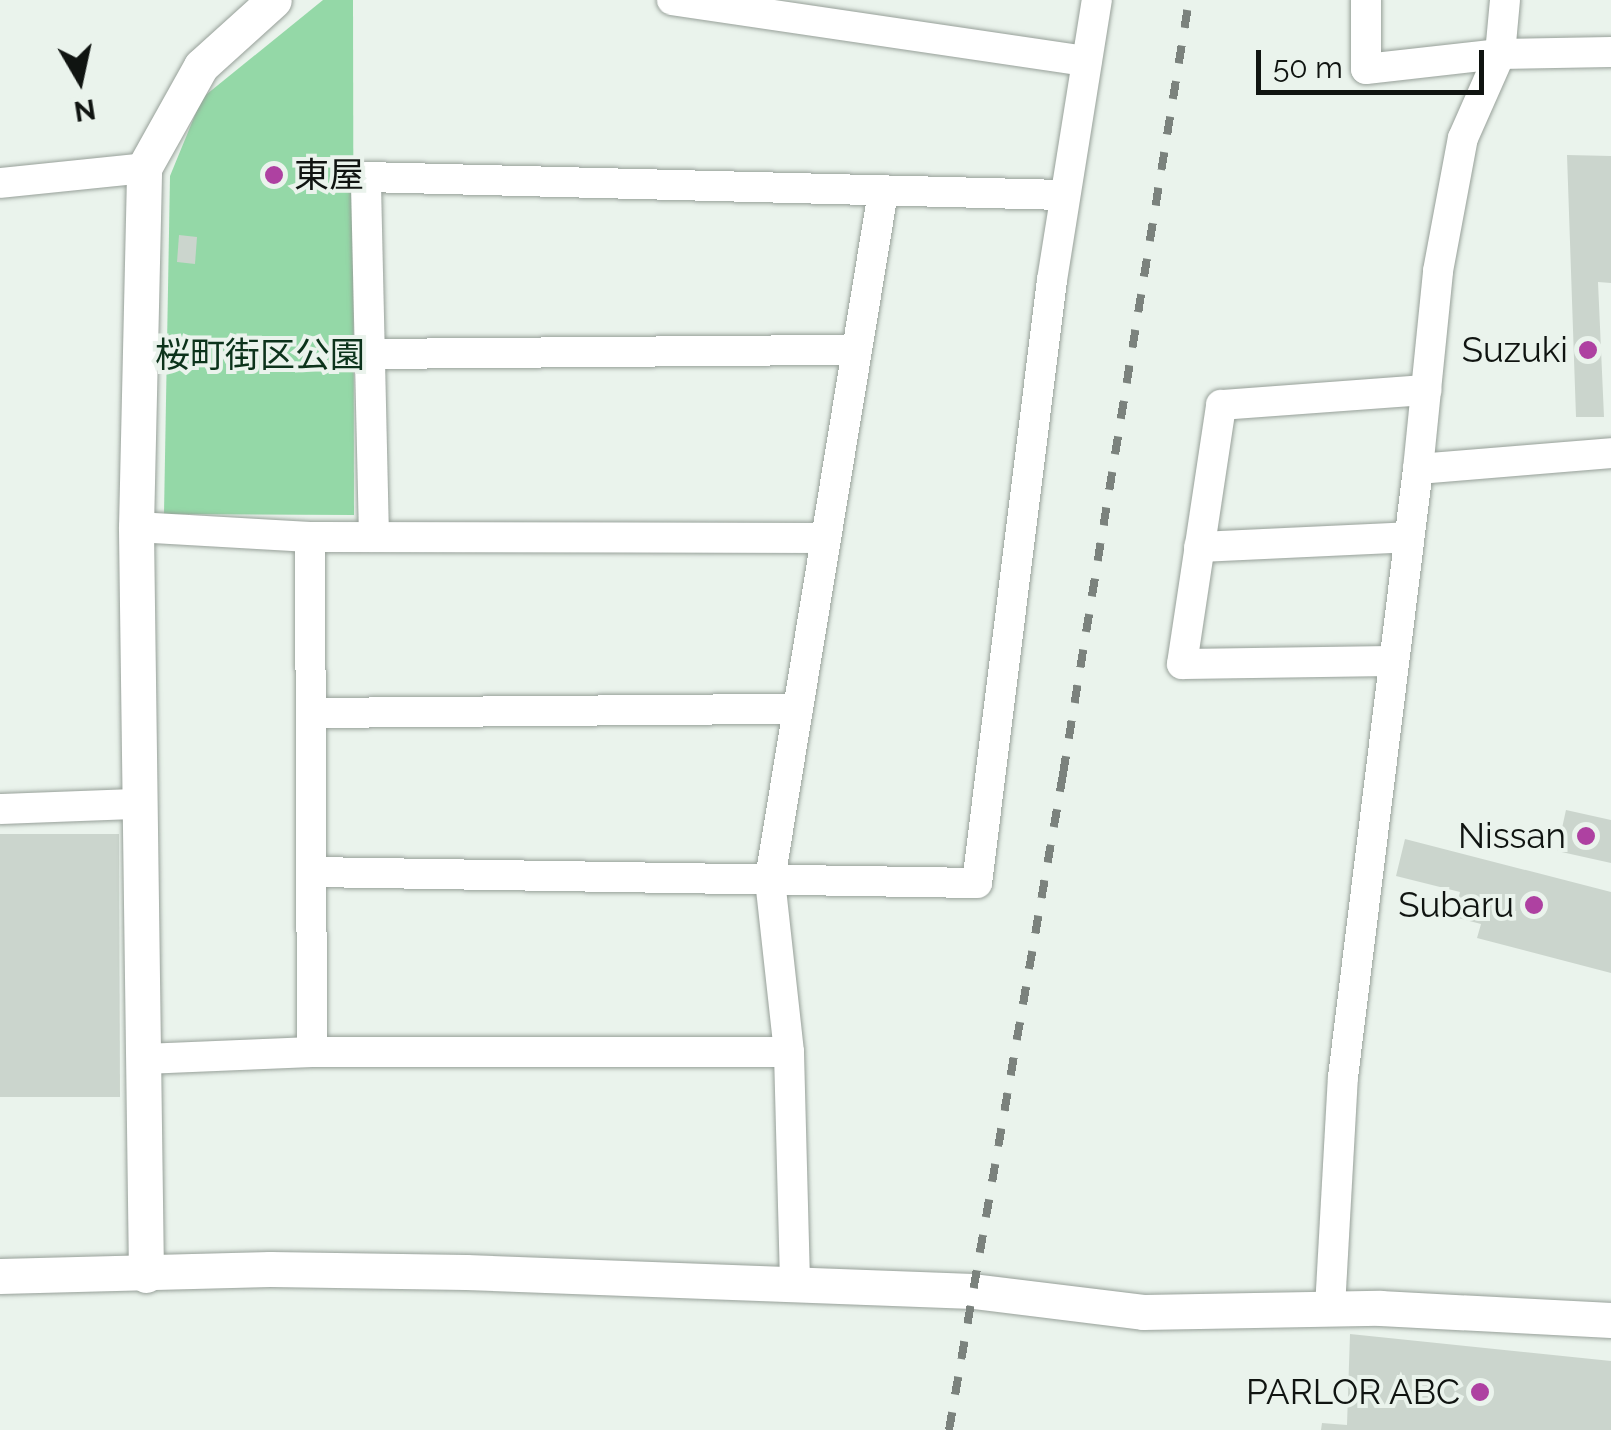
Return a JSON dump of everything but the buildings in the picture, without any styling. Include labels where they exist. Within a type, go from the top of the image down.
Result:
[{"type":"street","points":[[146,1275],[136,528],[144,168],[202,66],[274,0]]},
{"type":"street","points":[[672,0],[828,12],[1087,61]]},
{"type":"street","points":[[313,872],[978,883],[1066,195],[1097,0]]},
{"type":"street","points":[[1366,0],[1366,69],[1500,54],[1611,52]]},
{"type":"street","points":[[1330,1308],[1343,1078],[1418,470],[1438,271],[1463,138],[1500,54],[1505,0]]},
{"type":"street","points":[[0,183],[144,168]]},
{"type":"street","points":[[374,537],[366,177],[1066,195]]},
{"type":"street","points":[[795,1282],[789,1052],[770,879],[883,192]]},
{"type":"street","points":[[370,354],[856,350]]},
{"type":"street","points":[[1393,661],[1182,664],[1220,406],[1426,390]]},
{"type":"street","points":[[1418,470],[1611,454]]},
{"type":"street","points":[[136,528],[310,537],[826,538]]},
{"type":"street","points":[[310,537],[312,1052]]},
{"type":"street","points":[[1199,547],[1409,538]]},
{"type":"street","points":[[312,713],[798,709]]},
{"type":"street","points":[[0,809],[139,804]]},
{"type":"street","points":[[144,1059],[312,1052],[789,1052]]},
{"type":"street","points":[[0,1276],[270,1270],[795,1282],[974,1291],[1143,1312],[1330,1308],[1611,1320]]},
{"type":"green space","name":"桜町街区公園","points":[[323,0],[353,0],[354,515],[164,514],[170,176],[202,98]]},
{"type":"railway","points":[[949,1430],[1063,774],[1189,0]]},
{"type":"place","name":"東屋","points":[[274,175]]},
{"type":"place","name":"Suzuki","points":[[1588,350]]},
{"type":"place","name":"Nissan","points":[[1586,836]]},
{"type":"place","name":"Subaru","points":[[1534,905]]},
{"type":"place","name":"PARLOR ABC","points":[[1480,1392]]}]
